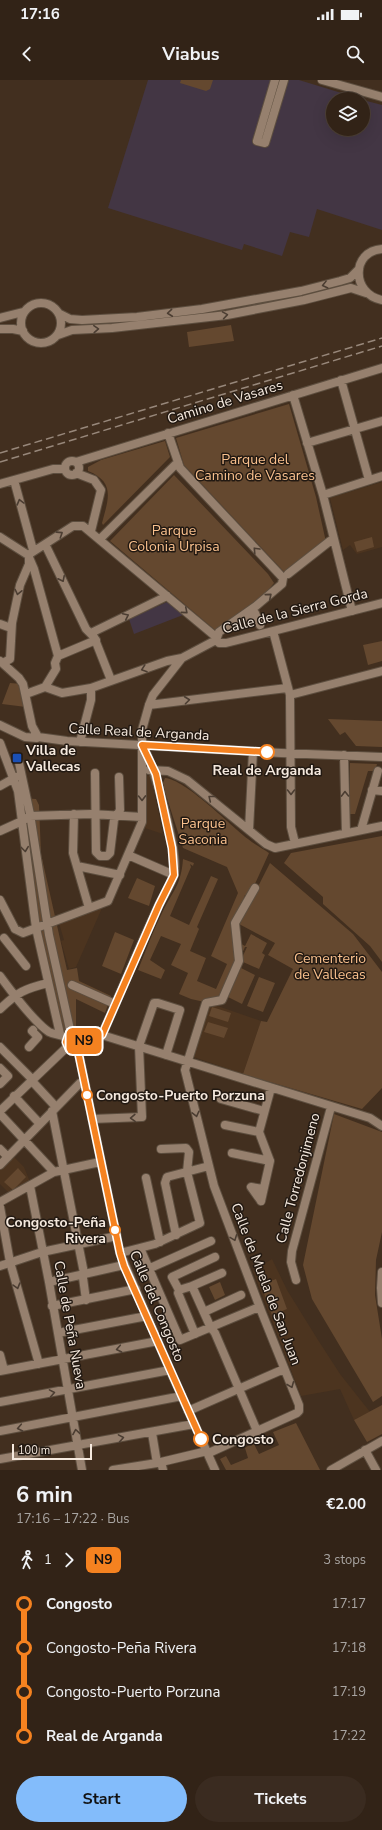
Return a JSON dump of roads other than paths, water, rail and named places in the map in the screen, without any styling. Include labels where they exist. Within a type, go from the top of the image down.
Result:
[{"type":"street","points":[[261,140],[275,80]]},
{"type":"street","points":[[261,140],[280,80]]},
{"type":"street","points":[[261,140],[284,80]]},
{"type":"street","points":[[322,80],[382,97]]},
{"type":"street","points":[[339,80],[382,92]]},
{"type":"street","points":[[0,318],[23,312],[33,304],[40,302],[52,305],[60,314],[70,319],[80,320],[137,317],[202,309],[301,291],[350,278],[359,269],[366,257],[381,248]]},
{"type":"street","points":[[359,269],[359,279],[366,293]]},
{"type":"street","points":[[23,312],[21,322],[23,331],[30,340],[35,343],[49,342],[58,335],[72,330],[112,328],[227,315],[304,300],[349,289],[358,290],[371,297],[382,300]]},
{"type":"street","points":[[58,335],[61,325],[60,314]]},
{"type":"street","points":[[0,329],[23,331]]},
{"type":"street","name":"Camino de Vasares","points":[[76,462],[382,368]]},
{"type":"street","points":[[340,380],[369,480]]},
{"type":"street","points":[[293,395],[323,495],[352,611]]},
{"type":"street","points":[[307,443],[382,421]]},
{"type":"street","points":[[168,433],[180,468],[286,576]]},
{"type":"street","points":[[65,469],[69,461],[76,462],[79,467],[76,473]]},
{"type":"street","points":[[100,539],[178,462]]},
{"type":"street","points":[[0,484],[53,468],[65,469],[70,474],[76,473],[94,480],[101,490],[91,531]]},
{"type":"street","points":[[323,495],[382,476]]},
{"type":"street","points":[[14,480],[30,554],[58,656]]},
{"type":"street","points":[[38,737],[31,723],[23,684],[19,678],[2,662],[10,659],[11,628],[20,586],[30,554],[73,526],[83,526],[91,531],[216,638]]},
{"type":"street","points":[[1,540],[30,554]]},
{"type":"street","name":"Calle de la Sierra Gorda","points":[[45,687],[62,693],[91,688],[167,661],[182,658],[216,638],[219,632],[256,606],[282,584],[286,576],[330,541]]},
{"type":"street","points":[[45,544],[86,629],[91,632],[96,640],[111,680]]},
{"type":"street","points":[[91,632],[167,596]]},
{"type":"street","name":"Calle de la Sierra Gorda","points":[[216,638],[219,643],[226,643],[382,603]]},
{"type":"street","points":[[227,632],[255,613],[260,625]]},
{"type":"street","points":[[0,624],[11,628]]},
{"type":"street","points":[[273,631],[288,692],[291,753],[291,827],[295,843]]},
{"type":"street","points":[[26,694],[45,687],[56,669],[54,663],[58,656],[96,640]]},
{"type":"street","points":[[0,900],[14,929],[23,933],[108,901],[141,826],[143,723],[148,705],[153,695],[182,658]]},
{"type":"street","points":[[148,705],[288,692],[382,671]]},
{"type":"street","points":[[80,742],[91,700],[91,688]]},
{"type":"street","points":[[20,734],[29,729],[31,723]]},
{"type":"street","name":"Calle Real de Arganda","points":[[0,725],[24,737],[38,737],[80,742],[382,757]]},
{"type":"street","points":[[0,743],[17,777],[30,816],[66,1038],[42,1073],[31,1080],[0,1112],[54,1172]]},
{"type":"street","points":[[84,1042],[90,1041],[102,1035],[159,905],[174,875],[175,862],[154,770],[142,745]]},
{"type":"street","points":[[249,830],[253,751]]},
{"type":"street","points":[[344,755],[346,833]]},
{"type":"street","points":[[19,763],[17,777],[18,791],[36,928],[48,983],[66,1038],[72,1051],[81,1048],[84,1042]]},
{"type":"street","points":[[142,772],[154,770],[168,771],[187,780],[266,844],[275,848],[382,826]]},
{"type":"street","points":[[361,830],[378,771]]},
{"type":"street","points":[[95,773],[96,852],[100,856],[107,856],[110,853],[114,820],[120,810],[119,777]]},
{"type":"street","points":[[0,786],[17,777]]},
{"type":"street","points":[[372,790],[382,791]]},
{"type":"street","points":[[74,814],[73,853],[89,908]]},
{"type":"street","points":[[0,831],[30,816],[95,814],[142,817]]},
{"type":"street","points":[[128,855],[174,875]]},
{"type":"street","points":[[77,866],[120,875]]},
{"type":"street","points":[[187,1062],[206,1003],[222,1000],[238,962],[235,923],[255,888]]},
{"type":"street","points":[[14,929],[2,939],[26,966]]},
{"type":"street","points":[[0,976],[14,995],[49,1032],[66,1038],[79,1034],[84,1042]]},
{"type":"street","points":[[0,1009],[14,995],[24,990],[48,983]]},
{"type":"street","points":[[72,985],[115,1004]]},
{"type":"street","points":[[92,1119],[142,1117],[140,1046],[154,1003],[180,1010],[166,1055]]},
{"type":"street","points":[[29,1047],[38,1037],[32,1031],[33,1030]]},
{"type":"street","points":[[102,1035],[370,1118],[382,1126]]},
{"type":"street","points":[[0,1047],[31,1080],[54,1109],[63,1169],[84,1274],[83,1278],[86,1300]]},
{"type":"street","name":"Calle del Congosto","points":[[78,1050],[100,1162],[124,1266],[136,1289],[170,1370],[215,1470]]},
{"type":"street","name":"Calle de Muela de San Juan","points":[[187,1062],[185,1070],[214,1186],[259,1307],[299,1405],[299,1411],[297,1413],[257,1431]]},
{"type":"street","points":[[0,1068],[8,1076],[0,1084]]},
{"type":"street","points":[[0,1165],[80,1083],[84,1081]]},
{"type":"street","points":[[263,1189],[270,1161],[259,1132],[271,1088]]},
{"type":"street","points":[[14,1096],[40,1124]]},
{"type":"street","points":[[221,1099],[264,1111]]},
{"type":"street","name":"Calle Torredonjimeno","points":[[296,1280],[291,1262],[292,1251],[331,1106]]},
{"type":"street","points":[[225,1125],[259,1132]]},
{"type":"street","points":[[0,1149],[8,1157]]},
{"type":"street","points":[[120,1253],[160,1242],[200,1223],[187,1172],[190,1156],[188,1149],[161,1149]]},
{"type":"street","points":[[232,1153],[270,1161]]},
{"type":"street","points":[[0,1202],[54,1172],[100,1162]]},
{"type":"street","points":[[176,1235],[165,1182],[167,1177],[209,1166]]},
{"type":"street","points":[[146,1178],[160,1242]]},
{"type":"street","name":"Calle de Peña Nueva","points":[[30,1186],[69,1390],[82,1470]]},
{"type":"street","points":[[0,1207],[10,1262],[39,1364]]},
{"type":"street","points":[[0,1266],[42,1252],[117,1236]]},
{"type":"street","points":[[148,1269],[211,1241]]},
{"type":"street","points":[[140,1248],[180,1340],[259,1307]]},
{"type":"street","points":[[195,1334],[172,1276],[215,1257]]},
{"type":"street","points":[[49,1282],[124,1266]]},
{"type":"street","points":[[382,1272],[382,1303]]},
{"type":"street","points":[[178,1292],[222,1273]]},
{"type":"street","points":[[113,1470],[161,1465],[212,1452],[257,1431],[239,1390],[238,1384],[192,1286]]},
{"type":"street","points":[[52,1306],[136,1289]]},
{"type":"street","points":[[204,1312],[241,1295]]},
{"type":"street","points":[[58,1332],[147,1316]]},
{"type":"street","points":[[0,1355],[2,1371],[158,1341]]},
{"type":"street","points":[[188,1411],[239,1390],[284,1369]]},
{"type":"street","points":[[0,1402],[170,1370]]},
{"type":"street","points":[[0,1432],[182,1396]]},
{"type":"street","points":[[0,1459],[152,1433],[194,1424]]},
{"type":"street","points":[[152,1433],[161,1465]]},
{"type":"street","points":[[330,1470],[382,1441]]},
{"type":"street","points":[[365,1450],[376,1470]]},
{"type":"railway","points":[[0,453],[382,338]]},
{"type":"railway","points":[[0,462],[382,346]]},
{"type":"place","name":"Real de Arganda","points":[[267,752]]},
{"type":"place","name":"Villa de Vallecas","points":[[17,758]]},
{"type":"place","name":"Congosto-Puerto Porzuna","points":[[87,1095]]},
{"type":"place","name":"Congosto-Peña Rivera","points":[[115,1230]]},
{"type":"place","name":"Congosto","points":[[201,1439]]},
{"type":"park label","name":"Parque del Camino de Vasares","points":[[255,468]]},
{"type":"park label","name":"Parque Colonia Urpisa","points":[[174,538]]},
{"type":"park label","name":"Parque Saconia","points":[[203,832]]},
{"type":"park label","name":"Cementerio de Vallecas","points":[[330,966]]}]
